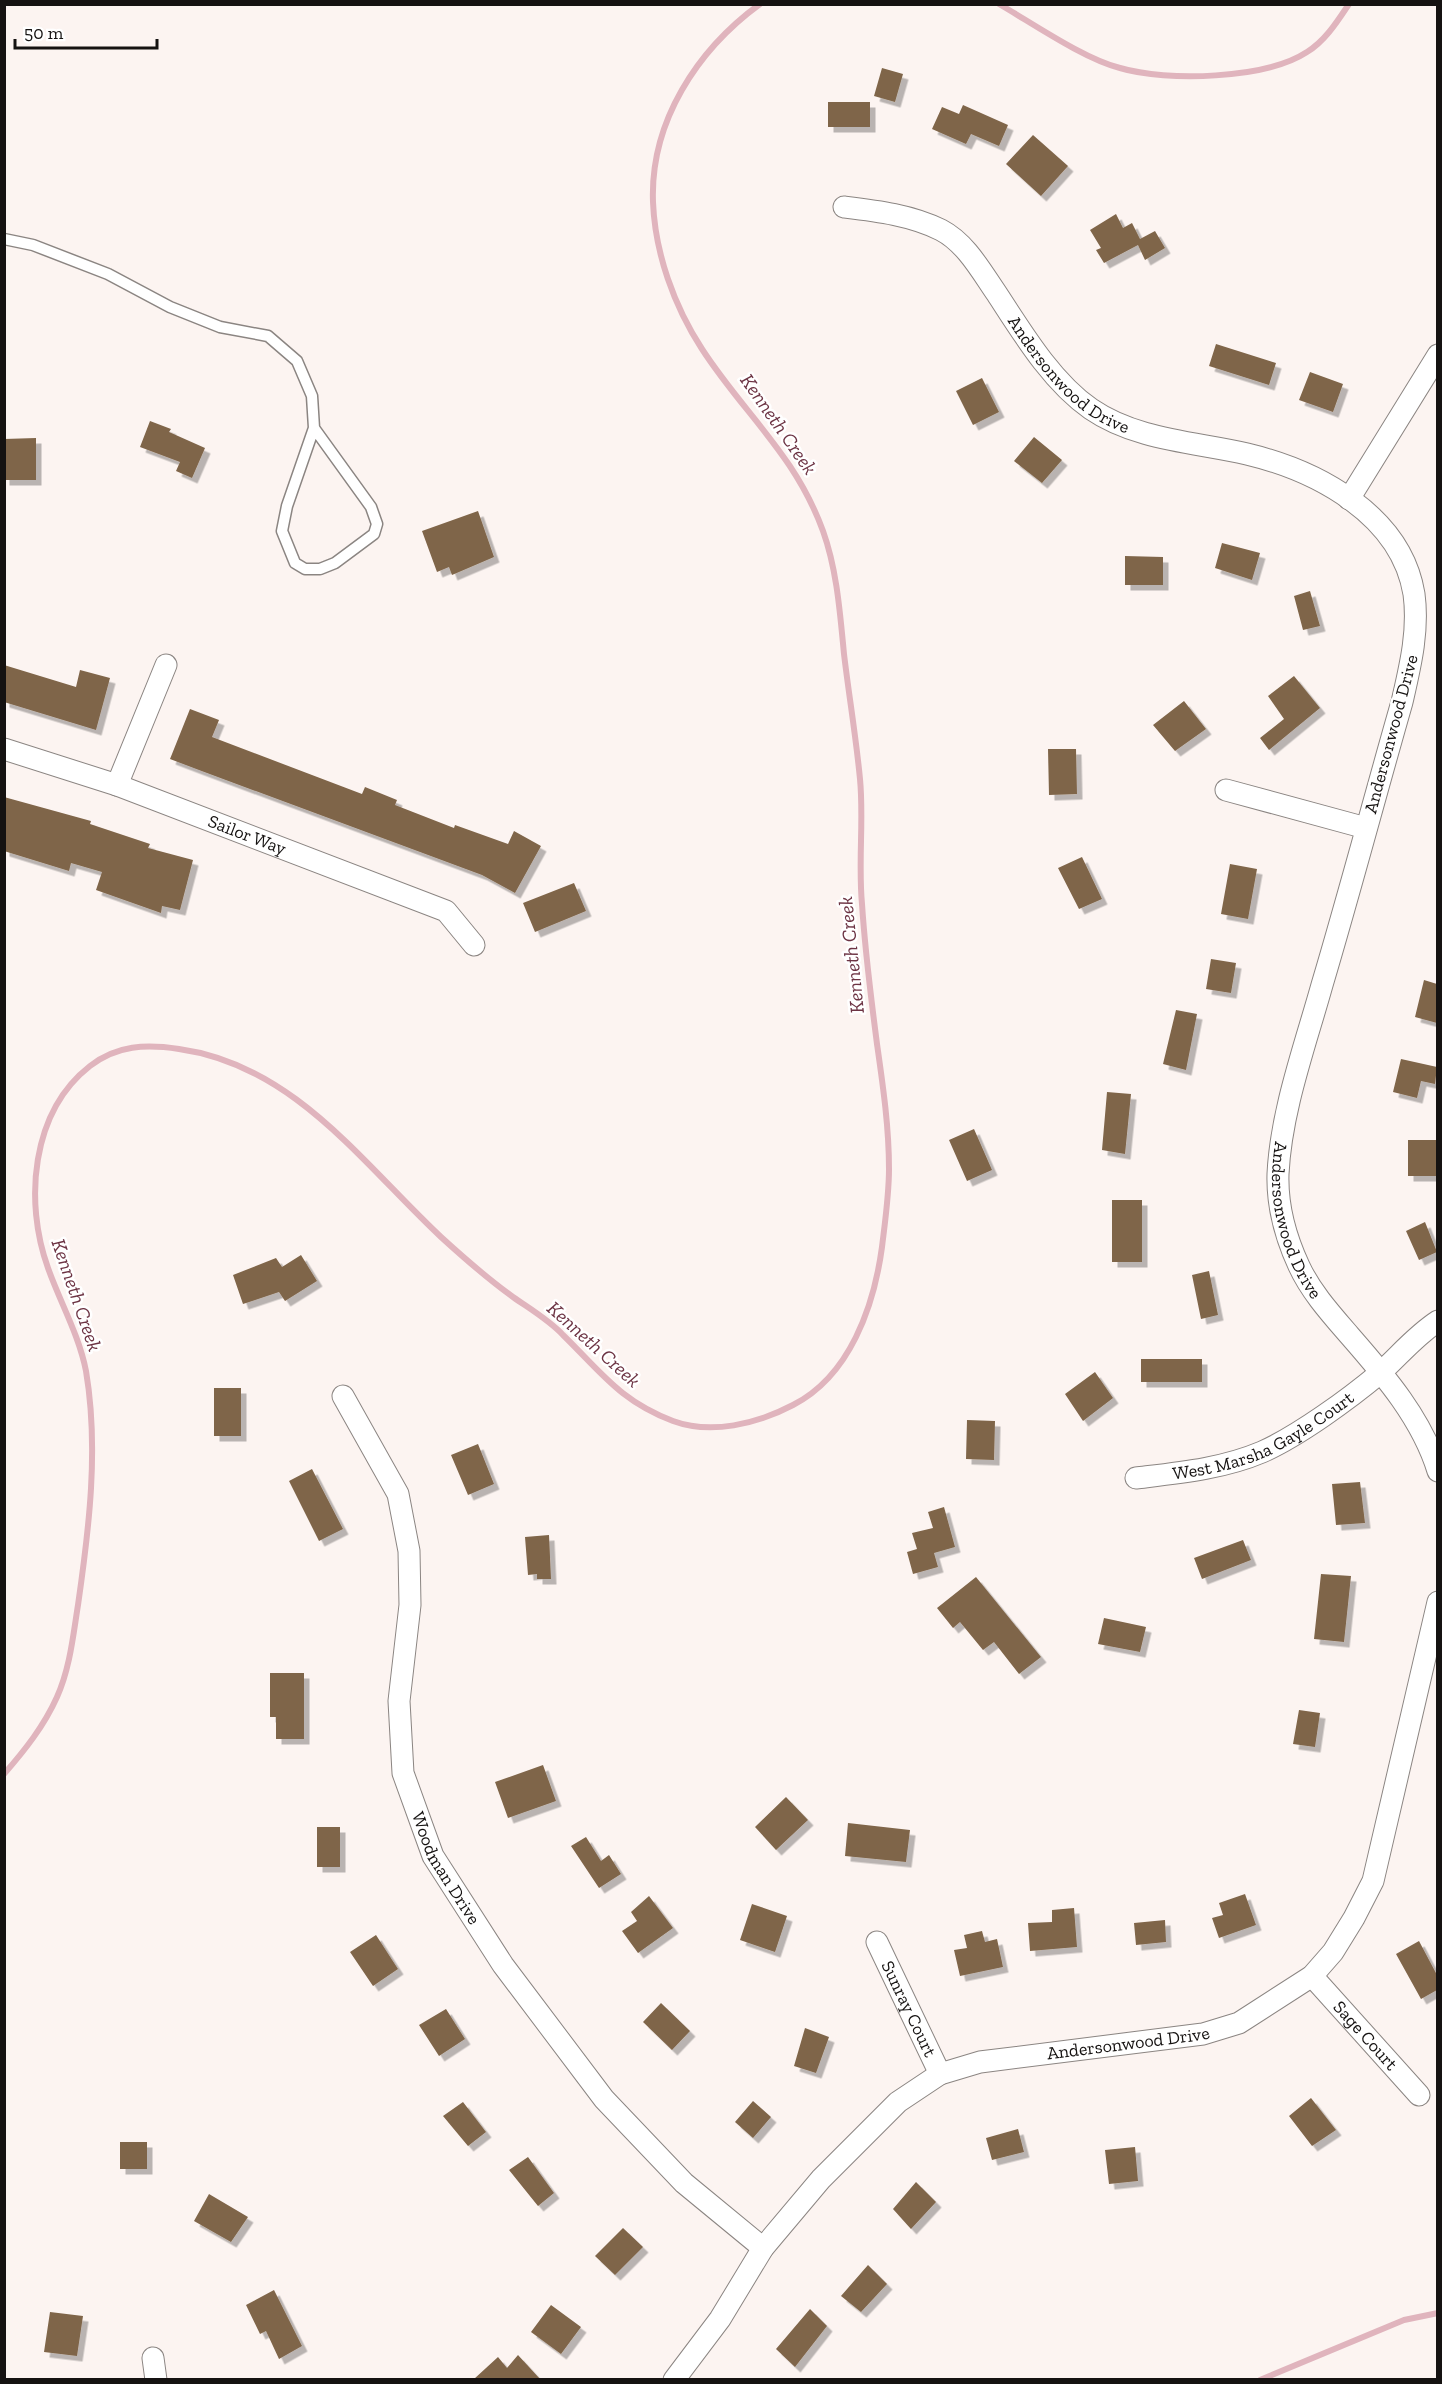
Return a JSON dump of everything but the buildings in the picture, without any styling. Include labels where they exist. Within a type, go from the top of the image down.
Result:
[{"type":"street","name":"Andersonwood Drive","points":[[844,207],[890,213],[929,225],[952,238],[970,255],[1040,356],[1067,388],[1091,409],[1148,434],[1285,465],[1349,499],[1382,526],[1406,565],[1414,596],[1413,653],[1302,1053],[1284,1131],[1278,1176],[1282,1216],[1299,1267],[1332,1315],[1381,1372],[1420,1429],[1437,1471]]},
{"type":"street","points":[[1349,499],[1437,355]]},
{"type":"street","points":[[117,785],[166,665]]},
{"type":"street","name":"Sailor Way","points":[[4,749],[117,785],[446,911],[474,945]]},
{"type":"street","points":[[1226,790],[1366,828]]},
{"type":"street","name":"West Marsha Gayle Court","points":[[1136,1478],[1204,1470],[1262,1452],[1333,1409],[1381,1372],[1413,1338],[1437,1321]]},
{"type":"street","name":"Woodman Drive","points":[[343,1396],[398,1494],[409,1551],[410,1594],[399,1701],[403,1773],[433,1856],[503,1965],[604,2099],[684,2183],[763,2248]]},
{"type":"street","name":"Andersonwood Drive","points":[[674,2379],[720,2319],[763,2248],[821,2179],[898,2102],[940,2074],[980,2062],[1203,2034],[1239,2022],[1312,1976],[1333,1952],[1354,1918],[1372,1881],[1437,1602]]},
{"type":"street","name":"Sunray Court","points":[[877,1942],[940,2074]]},
{"type":"street","name":"Sage Court","points":[[1312,1976],[1419,2095]]},
{"type":"street","points":[[153,2358],[156,2379]]},
{"type":"lane","points":[[4,239],[33,245],[108,274],[170,307],[220,327],[267,336],[297,361],[312,396],[314,428],[287,506],[282,531],[295,563],[305,569],[320,569],[335,563],[374,534],[376,524],[371,507],[314,428]]},
{"type":"waterway","name":"Kenneth Creek","points":[[4,1774],[40,1728],[61,1686],[70,1652],[82,1576],[91,1488],[90,1400],[79,1344],[48,1268],[40,1242],[35,1187],[44,1133],[55,1108],[70,1085],[100,1059],[132,1048],[179,1049],[220,1059],[257,1075],[292,1096],[354,1149],[476,1268],[552,1324],[625,1395],[673,1421],[688,1425],[718,1427],[749,1422],[779,1412],[813,1392],[830,1376],[856,1337],[873,1292],[878,1270],[888,1189],[889,1153],[863,922],[860,779],[835,576],[823,531],[798,479],[718,372],[683,315],[662,260],[653,202],[654,172],[660,144],[669,116],[682,90],[716,43],[760,4]]},
{"type":"waterway","name":"Kenneth Creek","points":[[999,4],[1075,49],[1106,63],[1140,72],[1189,76],[1242,73],[1289,61],[1307,52],[1319,42],[1330,31],[1349,4]]},
{"type":"waterway","points":[[1260,2380],[1404,2320],[1438,2313]]}]
